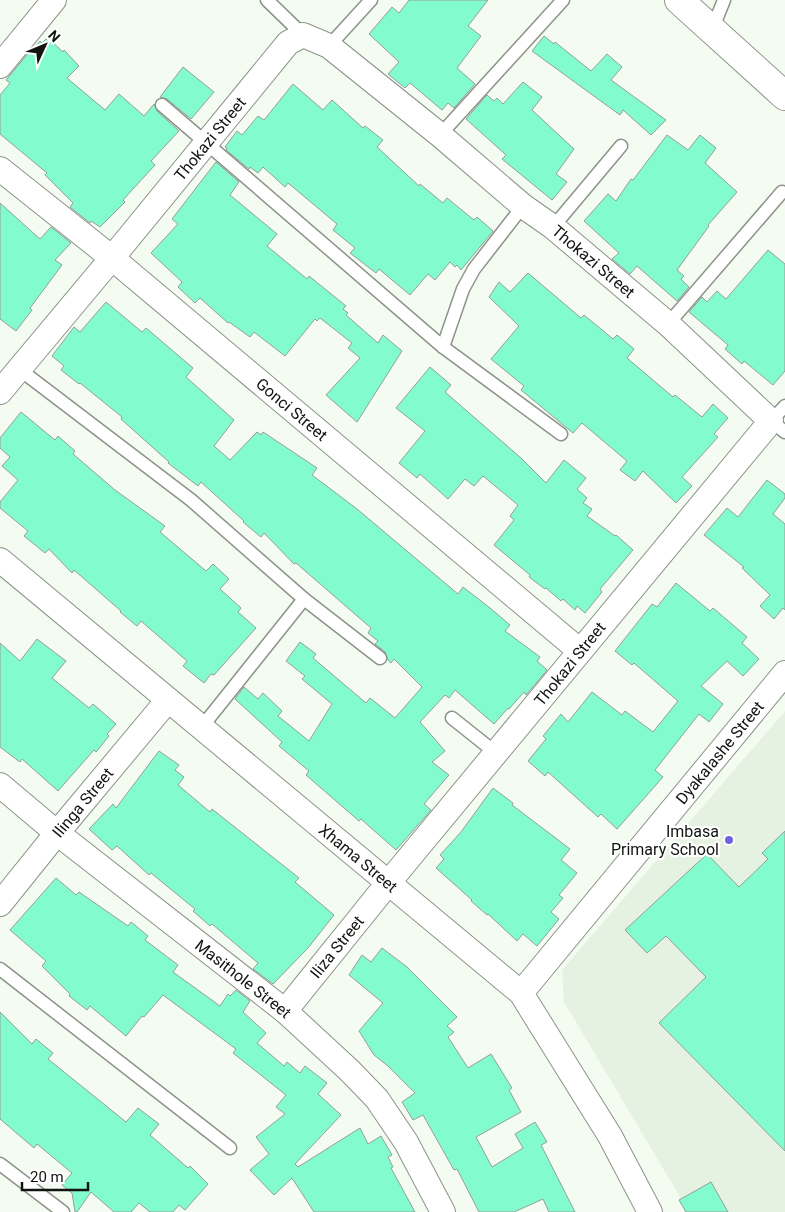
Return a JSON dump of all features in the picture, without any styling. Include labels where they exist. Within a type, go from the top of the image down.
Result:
[{"type":"main road","points":[[679,0],[785,96]]},
{"type":"street","points":[[0,66],[54,0]]},
{"type":"street","name":"Thokazi Street","points":[[0,392],[288,43],[304,36],[329,46],[440,135],[523,206],[553,227],[780,419],[580,651],[389,882]]},
{"type":"street","name":"Gonci Street","points":[[0,169],[112,258],[580,651]]},
{"type":"street","name":"Xhama Street","points":[[0,560],[521,993],[610,1136],[650,1212]]},
{"type":"street","name":"Dyakalashe Street","points":[[521,993],[785,673]]},
{"type":"street","name":"Ilinga Street","points":[[0,904],[168,700]]},
{"type":"street","name":"Masithole Street","points":[[0,785],[57,833],[286,1012],[350,1071],[377,1099],[406,1142],[442,1212]]},
{"type":"street","name":"Iliza Street","points":[[286,1012],[389,882]]},
{"type":"lane","points":[[266,0],[304,36]]},
{"type":"lane","points":[[329,46],[371,0]]},
{"type":"lane","points":[[440,135],[563,0]]},
{"type":"lane","points":[[712,30],[724,0]]},
{"type":"lane","points":[[162,105],[443,347],[561,434]]},
{"type":"lane","points":[[553,227],[621,146]]},
{"type":"lane","points":[[668,324],[782,192]]},
{"type":"lane","points":[[443,347],[463,289],[474,269],[523,206]]},
{"type":"lane","points":[[19,369],[191,500],[304,599],[380,658]]},
{"type":"lane","points":[[201,728],[304,599]]},
{"type":"lane","points":[[452,718],[496,753]]},
{"type":"lane","points":[[0,969],[230,1148]]},
{"type":"lane","points":[[0,1164],[62,1212]]},
{"type":"shaded area","name":"Imbasa Primary School","points":[[785,711],[785,1212],[689,1212],[564,1002],[562,970]]},
{"type":"building","points":[[409,0],[488,0],[468,26],[481,36],[457,68],[475,84],[454,108],[448,103],[442,110],[410,83],[405,88],[388,74],[399,62],[369,34],[392,7],[399,13]]},
{"type":"building","points":[[544,36],[554,44],[555,42],[591,71],[607,54],[622,67],[611,80],[666,120],[651,135],[623,110],[620,115],[532,51]]},
{"type":"building","points":[[46,39],[48,41],[49,39],[63,52],[64,50],[79,66],[67,78],[105,110],[119,94],[144,116],[154,104],[157,111],[179,131],[151,161],[155,165],[123,200],[125,202],[100,227],[91,221],[90,223],[70,207],[73,203],[45,175],[47,173],[0,134],[0,95],[10,83],[6,80],[30,51],[40,41],[42,43]]},
{"type":"building","points":[[183,67],[214,92],[191,119],[167,99],[160,97]]},
{"type":"building","points":[[523,82],[542,97],[532,110],[574,149],[556,174],[567,182],[552,200],[502,159],[506,155],[466,119],[487,95],[494,101],[497,98],[503,104]]},
{"type":"building","points":[[293,84],[323,110],[332,100],[363,128],[365,126],[383,140],[377,147],[419,186],[420,184],[443,203],[447,198],[474,220],[477,217],[493,231],[461,270],[457,265],[455,267],[450,262],[435,280],[428,274],[410,295],[379,269],[376,273],[350,253],[355,248],[333,230],[337,224],[288,183],[285,187],[263,167],[258,173],[250,167],[249,169],[226,150],[227,148],[225,147],[237,131],[242,135],[258,116],[264,120]]},
{"type":"building","points":[[667,135],[688,150],[700,135],[716,148],[705,163],[737,192],[708,225],[677,270],[684,276],[681,279],[689,287],[677,301],[637,266],[630,274],[612,259],[619,253],[584,221],[608,194],[616,201],[631,179],[633,180]]},
{"type":"building","points":[[216,162],[239,182],[230,195],[277,234],[267,246],[307,279],[309,276],[346,306],[343,309],[348,313],[346,315],[378,343],[383,335],[402,351],[357,422],[326,395],[360,358],[348,348],[352,343],[320,318],[317,321],[315,319],[285,356],[254,332],[250,337],[228,323],[200,298],[195,303],[178,287],[182,282],[151,253],[178,224],[172,219]]},
{"type":"building","points":[[0,203],[40,239],[51,227],[71,243],[55,260],[62,265],[30,308],[32,310],[16,331],[0,319]]},
{"type":"building","points":[[768,250],[785,264],[785,371],[773,385],[744,361],[742,364],[725,349],[728,345],[689,312],[702,297],[707,302],[717,291],[726,299]]},
{"type":"building","points":[[528,273],[581,318],[584,315],[613,339],[617,335],[634,349],[627,358],[673,397],[675,395],[702,417],[713,404],[728,418],[714,434],[718,437],[682,477],[692,486],[676,503],[643,471],[635,481],[620,470],[627,461],[582,423],[573,433],[521,390],[524,386],[491,359],[519,326],[489,297],[499,282],[510,292]]},
{"type":"building","points":[[106,302],[142,332],[146,328],[193,368],[186,377],[234,420],[214,446],[230,460],[257,432],[261,435],[263,432],[317,468],[312,475],[357,509],[458,594],[463,587],[490,608],[510,625],[505,631],[540,657],[537,661],[547,670],[526,695],[524,692],[494,724],[455,690],[449,698],[445,695],[420,722],[445,751],[432,762],[449,775],[424,804],[431,810],[396,850],[306,775],[309,771],[279,746],[282,742],[235,699],[244,687],[258,699],[263,693],[282,711],[278,716],[309,741],[332,704],[302,679],[305,676],[286,661],[300,642],[316,654],[313,658],[366,703],[370,698],[395,718],[422,687],[394,659],[391,663],[388,660],[385,652],[375,644],[378,641],[368,633],[371,628],[296,563],[294,564],[264,533],[261,537],[201,482],[198,486],[168,463],[121,419],[122,417],[61,370],[64,366],[52,356],[74,327],[80,332]]},
{"type":"building","points":[[430,367],[451,385],[445,392],[521,458],[546,483],[564,460],[586,478],[577,489],[587,498],[583,503],[592,509],[587,516],[616,535],[633,550],[600,589],[602,592],[585,613],[577,606],[575,610],[563,599],[561,601],[529,577],[530,575],[494,545],[514,520],[510,516],[518,505],[483,476],[474,486],[465,479],[448,499],[420,474],[417,478],[399,463],[425,431],[396,408]]},
{"type":"building","points":[[21,412],[55,440],[58,436],[75,451],[73,454],[115,490],[165,526],[160,532],[206,571],[213,564],[229,579],[220,589],[241,608],[238,612],[256,628],[214,675],[211,674],[204,683],[183,666],[187,661],[141,621],[137,626],[74,570],[72,573],[49,549],[45,553],[24,536],[28,531],[0,508],[0,502],[18,480],[2,466],[10,457],[0,448],[0,438]]},
{"type":"building","points":[[767,480],[785,494],[785,498],[773,514],[785,524],[785,610],[783,608],[774,619],[760,606],[770,595],[742,568],[744,567],[704,535],[727,508],[738,517]]},
{"type":"building","points":[[676,583],[710,611],[713,608],[747,637],[742,643],[759,659],[743,676],[727,661],[701,686],[723,704],[709,722],[699,714],[655,770],[663,777],[617,829],[601,814],[598,817],[548,772],[545,776],[528,761],[546,739],[543,736],[561,714],[568,722],[592,692],[622,715],[625,711],[653,732],[678,701],[634,663],[632,665],[615,651],[652,604],[657,607]]},
{"type":"building","points":[[37,639],[66,661],[52,678],[89,708],[93,704],[116,724],[107,734],[109,736],[96,752],[94,750],[58,791],[22,759],[20,762],[0,747],[0,643],[20,661]]},
{"type":"building","points":[[159,751],[179,765],[175,770],[184,777],[178,785],[210,812],[212,809],[299,878],[295,882],[334,915],[308,948],[273,984],[253,969],[258,963],[212,924],[210,926],[193,911],[195,909],[151,873],[149,875],[117,846],[112,850],[89,829],[113,804],[116,808]]},
{"type":"building","points":[[493,788],[513,803],[512,805],[570,849],[561,860],[577,873],[559,895],[563,898],[551,912],[559,919],[537,946],[523,934],[517,941],[436,868],[444,859],[440,855],[461,832]]},
{"type":"building","points":[[785,831],[785,1151],[659,1023],[706,977],[666,936],[647,953],[625,930],[707,854],[739,887],[768,859],[762,853]]},
{"type":"building","points":[[56,878],[76,895],[79,892],[128,926],[131,922],[148,936],[145,940],[178,965],[173,972],[220,1006],[228,994],[230,996],[236,990],[250,1001],[243,1012],[266,1033],[257,1043],[284,1066],[287,1062],[300,1073],[305,1066],[327,1083],[318,1094],[341,1115],[295,1164],[298,1167],[360,1128],[368,1144],[381,1136],[392,1155],[388,1157],[393,1167],[391,1168],[415,1212],[314,1212],[292,1178],[274,1195],[250,1170],[269,1154],[256,1137],[285,1114],[276,1107],[286,1095],[233,1053],[236,1049],[163,995],[144,1017],[142,1016],[126,1036],[90,1006],[87,1010],[69,996],[70,994],[42,966],[46,961],[10,930]]},
{"type":"building","points":[[382,948],[407,967],[457,1017],[447,1026],[454,1032],[448,1037],[468,1068],[491,1054],[512,1088],[509,1090],[521,1112],[476,1137],[492,1167],[523,1148],[515,1134],[535,1122],[547,1142],[541,1145],[575,1212],[549,1212],[543,1199],[514,1212],[479,1212],[457,1169],[454,1170],[423,1115],[413,1120],[402,1102],[415,1093],[374,1055],[359,1031],[383,1003],[349,975],[362,955],[371,962]]},
{"type":"building","points":[[0,1012],[32,1044],[36,1039],[53,1053],[48,1059],[126,1122],[138,1108],[159,1124],[150,1135],[188,1168],[190,1166],[208,1184],[185,1210],[179,1205],[173,1212],[150,1212],[139,1203],[131,1212],[114,1212],[91,1192],[77,1212],[75,1212],[72,1193],[62,1185],[72,1173],[37,1144],[34,1148],[0,1119]]},
{"type":"building","points":[[711,1182],[728,1212],[686,1212],[679,1200]]},
{"type":"place","name":"Imbasa Primary School","points":[[729,840]]}]
